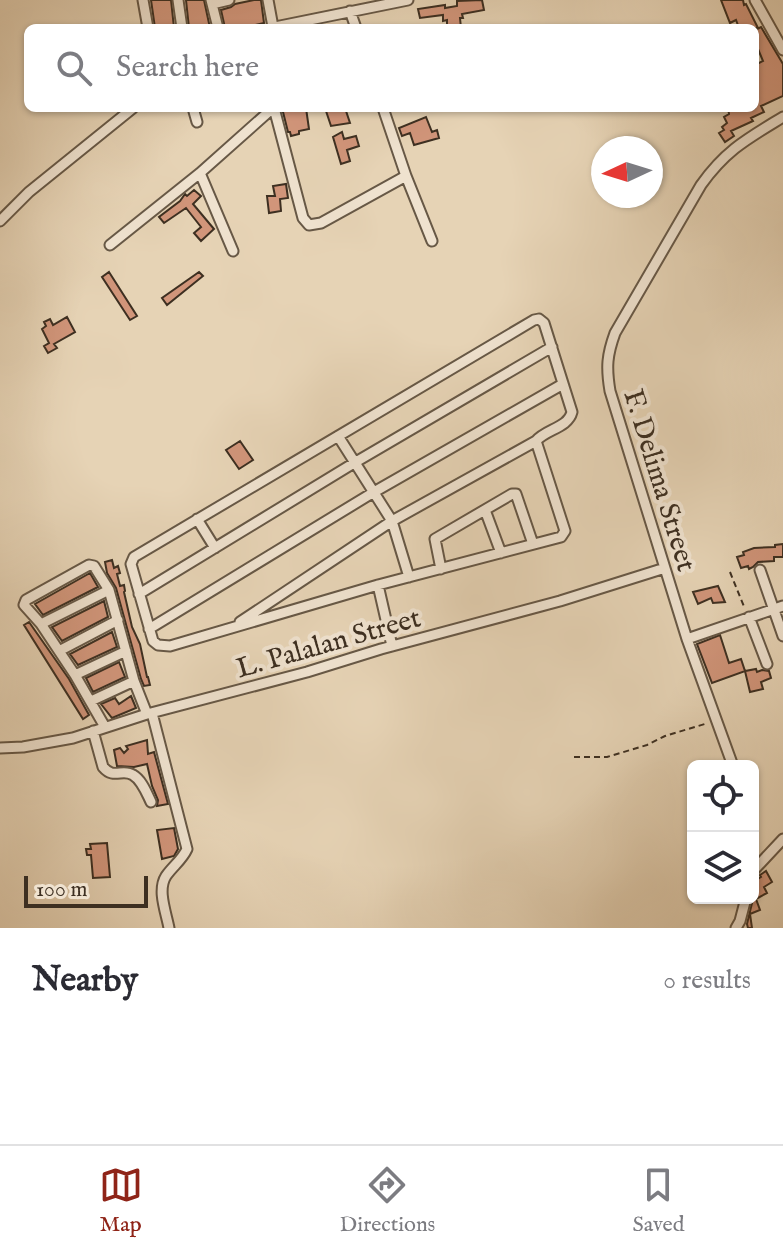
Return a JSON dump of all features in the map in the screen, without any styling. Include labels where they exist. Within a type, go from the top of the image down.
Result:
[{"type":"street","points":[[143,0],[147,24]]},
{"type":"street","points":[[178,0],[181,24]]},
{"type":"street","points":[[217,24],[212,2],[229,0]]},
{"type":"street","points":[[268,0],[271,24]]},
{"type":"street","points":[[286,24],[406,0]]},
{"type":"street","points":[[755,0],[783,50]]},
{"type":"street","points":[[350,11],[355,24]]},
{"type":"street","points":[[0,221],[29,192],[128,112]]},
{"type":"street","points":[[194,112],[197,122]]},
{"type":"street","points":[[110,245],[269,112]]},
{"type":"street","points":[[275,112],[303,218],[309,225],[321,223],[406,176]]},
{"type":"street","points":[[384,112],[432,241]]},
{"type":"street","name":"F. Delima Street","points":[[731,760],[687,639],[610,391],[608,353],[615,333],[714,167],[728,152],[783,117]]},
{"type":"street","points":[[200,173],[233,251]]},
{"type":"street","points":[[230,628],[392,521],[536,441],[570,418],[572,412],[552,347],[544,323],[539,319],[134,557],[131,564],[153,641],[163,646],[230,628],[378,585],[561,537],[565,531],[536,441]]},
{"type":"street","points":[[139,594],[552,347]]},
{"type":"street","points":[[149,629],[374,492],[563,384]]},
{"type":"street","points":[[338,436],[392,521],[409,577]]},
{"type":"street","points":[[441,569],[435,539],[509,495],[516,494],[533,544]]},
{"type":"street","points":[[485,510],[501,553]]},
{"type":"street","points":[[197,519],[215,548]]},
{"type":"street","points":[[105,727],[75,675],[24,603],[89,565],[94,566],[109,590],[134,681],[150,713],[187,849],[163,885],[169,928]]},
{"type":"street","name":"L. Palalan Street","points":[[0,748],[73,738],[150,713],[560,601],[665,568]]},
{"type":"street","points":[[760,570],[778,607],[783,636]]},
{"type":"street","points":[[378,585],[392,646]]},
{"type":"street","points":[[41,624],[109,590]]},
{"type":"street","points":[[687,639],[778,607]]},
{"type":"street","points":[[749,617],[767,664]]},
{"type":"street","points":[[59,651],[118,620]]},
{"type":"street","points":[[75,675],[126,651]]},
{"type":"street","points":[[91,701],[134,681]]},
{"type":"street","points":[[93,731],[106,772],[135,775],[151,802]]},
{"type":"street","points":[[759,865],[783,839]]},
{"type":"street","points":[[736,928],[744,904]]},
{"type":"path","points":[[730,572],[749,617]]},
{"type":"path","points":[[574,757],[607,757],[717,721]]},
{"type":"building","points":[[151,0],[171,0],[174,24],[154,24]]},
{"type":"building","points":[[186,0],[204,0],[209,24],[189,24]]},
{"type":"building","points":[[261,0],[264,23],[224,24],[221,10],[235,4]]},
{"type":"building","points":[[482,0],[484,10],[462,14],[461,24],[447,24],[447,20],[443,21],[443,15],[420,18],[418,9],[457,6],[457,1]]},
{"type":"building","points":[[721,0],[743,0],[756,24],[738,24],[736,20],[730,23]]},
{"type":"building","points":[[759,28],[783,64],[783,96],[761,106],[764,112],[731,131],[734,136],[725,142],[719,133],[724,130],[722,127],[727,123],[724,117],[729,112],[759,112],[759,63],[763,61],[759,51]]},
{"type":"building","points":[[283,112],[307,112],[309,129],[291,136]]},
{"type":"building","points":[[326,112],[346,112],[350,123],[331,126]]},
{"type":"building","points":[[426,117],[432,132],[437,130],[439,138],[414,145],[410,133],[402,136],[399,128]]},
{"type":"building","points":[[342,132],[344,139],[356,136],[359,146],[347,150],[350,161],[341,164],[333,137]]},
{"type":"building","points":[[286,184],[288,198],[280,199],[281,211],[269,213],[267,196],[275,196],[273,186]]},
{"type":"building","points":[[194,190],[201,196],[193,204],[214,229],[201,241],[194,233],[201,227],[186,208],[164,223],[159,217]]},
{"type":"building","points":[[109,272],[137,316],[130,320],[102,277]]},
{"type":"building","points":[[199,272],[203,276],[167,305],[162,298]]},
{"type":"building","points":[[67,317],[75,332],[54,344],[57,348],[48,353],[44,346],[49,343],[42,329],[46,326],[44,322],[50,319],[53,325]]},
{"type":"building","points":[[240,441],[253,460],[239,469],[226,450]]},
{"type":"building","points":[[783,544],[783,557],[758,562],[749,569],[748,566],[741,568],[737,557],[744,555],[743,552]]},
{"type":"building","points":[[112,560],[114,568],[118,566],[120,586],[124,585],[132,627],[140,644],[150,685],[144,686],[141,679],[116,588],[107,573],[105,562]]},
{"type":"building","points":[[90,573],[98,587],[43,615],[35,604]]},
{"type":"building","points":[[718,586],[725,602],[713,603],[711,598],[698,604],[693,592]]},
{"type":"building","points":[[104,601],[108,617],[62,641],[52,627]]},
{"type":"building","points":[[29,622],[69,679],[89,715],[83,719],[24,625]]},
{"type":"building","points":[[112,632],[117,647],[78,665],[70,654]]},
{"type":"building","points":[[720,635],[729,663],[741,659],[745,671],[712,683],[697,644]]},
{"type":"building","points":[[119,662],[125,677],[93,692],[86,678]]},
{"type":"building","points":[[745,671],[769,671],[771,678],[761,682],[763,689],[750,692]]},
{"type":"building","points":[[131,696],[136,708],[112,718],[101,704],[115,698],[119,704]]},
{"type":"building","points":[[147,740],[148,754],[154,752],[168,804],[157,806],[147,764],[117,766],[114,750],[120,748],[124,753],[128,749],[126,746]]},
{"type":"building","points":[[174,828],[178,849],[174,856],[162,859],[157,830]]},
{"type":"building","points":[[107,843],[110,877],[93,878],[91,855],[87,855],[86,849],[91,849],[90,844]]},
{"type":"building","points":[[766,871],[772,882],[764,887],[767,893],[759,897],[761,877]]},
{"type":"building","points":[[752,904],[758,904],[760,910],[750,914],[752,928],[748,928],[747,924]]}]
